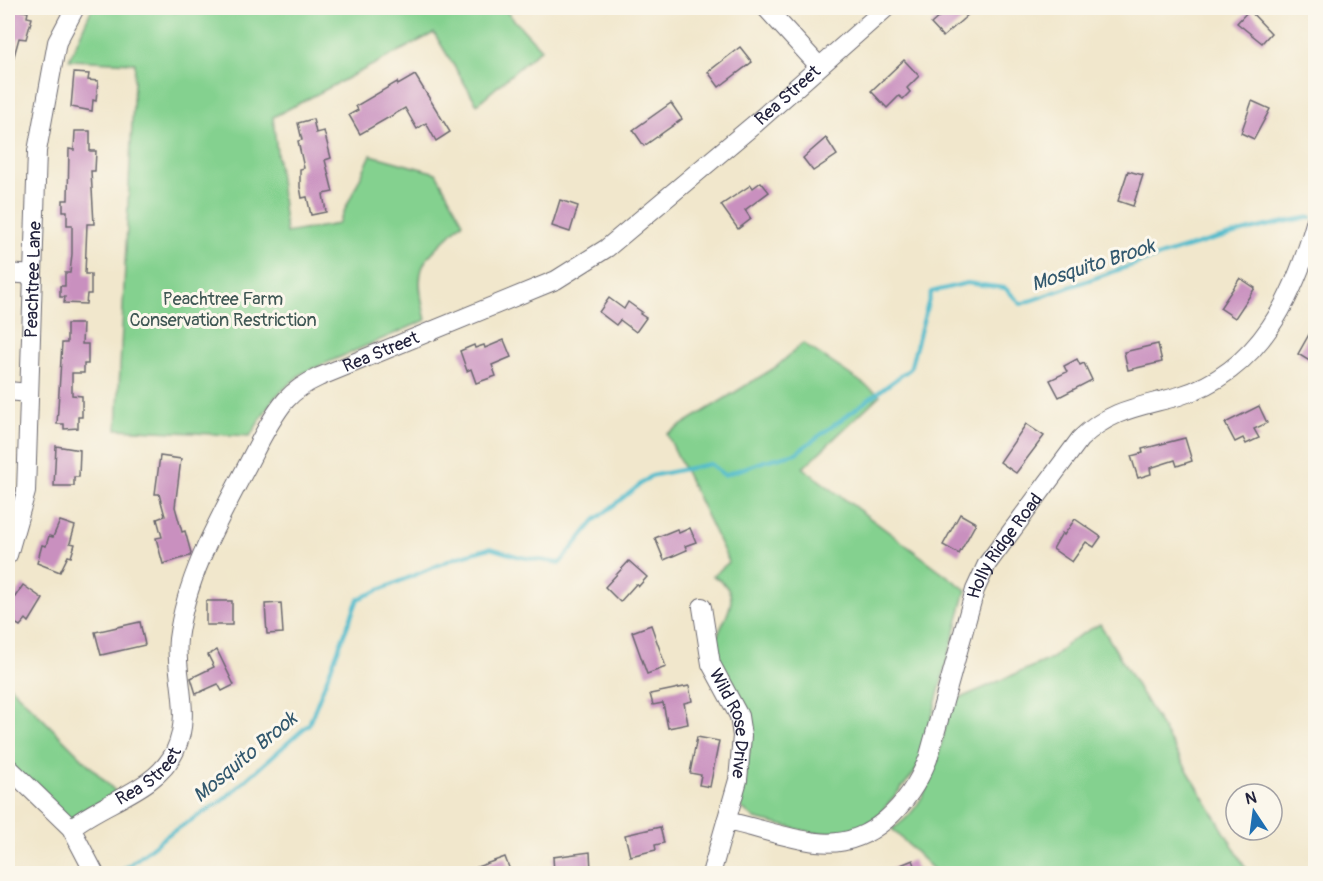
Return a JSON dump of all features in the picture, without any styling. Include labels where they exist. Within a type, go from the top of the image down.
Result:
[{"type":"street","name":"Peachtree Lane","points":[[8,555],[26,492],[37,151],[57,42],[75,8]]},
{"type":"street","points":[[766,8],[819,66]]},
{"type":"street","name":"Rea Street","points":[[71,828],[89,812],[122,798],[156,775],[175,750],[184,704],[177,657],[178,639],[196,568],[259,443],[286,400],[320,377],[504,303],[556,280],[581,265],[649,215],[886,8]]},
{"type":"street","name":"Holly Ridge Road","points":[[726,821],[819,843],[860,836],[893,814],[915,786],[928,759],[966,617],[987,564],[1080,439],[1092,427],[1122,410],[1194,391],[1228,372],[1247,357],[1266,336],[1289,296],[1315,223]]},
{"type":"street","points":[[8,273],[33,275]]},
{"type":"street","points":[[8,391],[29,393]]},
{"type":"street","name":"Wild Rose Drive","points":[[702,607],[711,664],[740,716],[742,736],[738,780],[711,873]]},
{"type":"street","points":[[8,767],[71,828],[95,873]]},
{"type":"green space","name":"Peachtree Farm Conservation Restriction","points":[[92,8],[170,8],[175,12],[183,8],[503,8],[541,49],[477,104],[434,33],[273,117],[286,233],[338,224],[371,155],[436,173],[463,222],[424,264],[420,285],[426,320],[301,374],[273,399],[250,436],[117,429],[135,63],[69,60]]},
{"type":"green space","points":[[803,343],[880,395],[803,468],[966,590],[921,758],[915,772],[876,818],[859,829],[845,832],[814,833],[755,819],[741,807],[741,794],[750,745],[749,719],[741,698],[718,662],[715,646],[730,604],[730,595],[725,585],[713,576],[729,562],[667,434],[776,367]]},
{"type":"green space","points":[[1100,624],[1224,831],[1224,842],[1230,842],[1249,873],[937,873],[892,829],[906,818],[926,789],[939,754],[951,702],[1052,658],[1073,639]]},
{"type":"green space","points":[[8,684],[122,798],[71,828],[8,767]]},
{"type":"building","points":[[8,8],[28,12],[27,17],[32,18],[26,39],[19,38],[11,67],[8,66]]},
{"type":"building","points":[[949,8],[965,8],[970,13],[943,37],[931,24]]},
{"type":"building","points":[[1249,10],[1271,33],[1262,43],[1237,23]]},
{"type":"building","points":[[740,47],[752,62],[719,87],[708,72]]},
{"type":"building","points":[[904,60],[919,76],[907,88],[910,92],[903,99],[899,96],[887,108],[871,91]]},
{"type":"building","points":[[74,73],[89,74],[88,80],[98,81],[96,101],[93,100],[92,111],[71,107]]},
{"type":"building","points":[[415,75],[450,132],[436,141],[426,123],[417,129],[405,108],[360,134],[349,115],[358,110],[356,106],[397,82],[398,85]]},
{"type":"building","points":[[1252,101],[1270,109],[1254,139],[1241,133]]},
{"type":"building","points":[[671,103],[682,119],[644,146],[633,130]]},
{"type":"building","points":[[313,119],[316,133],[324,131],[331,158],[325,160],[333,192],[323,194],[326,212],[311,215],[307,197],[302,198],[300,187],[300,169],[304,168],[298,141],[302,140],[298,123]]},
{"type":"building","points":[[75,131],[90,131],[90,151],[96,151],[95,171],[91,171],[94,224],[87,224],[85,274],[91,274],[91,294],[87,294],[86,304],[64,303],[65,297],[60,297],[60,286],[65,286],[65,273],[70,273],[72,254],[72,225],[67,225],[67,211],[63,211],[63,200],[68,200],[69,149],[74,150]]},
{"type":"building","points":[[826,138],[837,155],[813,171],[803,158]]},
{"type":"building","points":[[1128,171],[1143,175],[1133,206],[1118,201]]},
{"type":"building","points":[[761,182],[769,192],[745,210],[751,219],[738,229],[721,205],[751,185],[753,188]]},
{"type":"building","points":[[560,200],[578,206],[570,232],[552,226]]},
{"type":"building","points":[[1240,278],[1255,288],[1235,318],[1220,308]]},
{"type":"building","points":[[609,298],[624,309],[628,302],[642,312],[640,314],[646,318],[636,332],[620,320],[616,325],[599,312]]},
{"type":"building","points":[[1316,322],[1316,365],[1298,354]]},
{"type":"building","points":[[67,324],[83,324],[82,344],[88,344],[88,364],[84,364],[84,373],[72,373],[72,395],[82,396],[82,417],[78,417],[78,428],[64,429],[64,424],[57,424],[62,343],[67,343]]},
{"type":"building","points":[[504,340],[511,357],[492,365],[496,376],[476,383],[471,369],[467,371],[460,351],[474,345],[475,348],[484,345],[485,348]]},
{"type":"building","points":[[1158,344],[1162,362],[1128,370],[1124,352]]},
{"type":"building","points":[[1077,359],[1080,365],[1084,363],[1092,380],[1059,397],[1050,380],[1067,372],[1064,366]]},
{"type":"building","points":[[1259,406],[1267,423],[1254,429],[1259,438],[1246,444],[1243,438],[1235,442],[1225,423]]},
{"type":"building","points":[[1026,424],[1044,436],[1016,473],[1000,462]]},
{"type":"building","points":[[1185,438],[1192,461],[1177,466],[1175,460],[1150,468],[1151,474],[1138,478],[1131,456],[1143,453],[1142,449]]},
{"type":"building","points":[[56,446],[80,450],[79,477],[74,477],[74,486],[54,486]]},
{"type":"building","points":[[160,456],[181,459],[175,507],[191,553],[190,556],[163,564],[156,538],[162,537],[157,519],[165,516],[159,494],[155,494]]},
{"type":"building","points":[[960,514],[976,523],[959,554],[943,545]]},
{"type":"building","points":[[1075,519],[1101,537],[1094,547],[1086,542],[1072,562],[1053,549],[1062,533],[1064,535]]},
{"type":"building","points":[[60,521],[75,526],[70,543],[75,544],[71,557],[68,556],[60,572],[37,563],[42,545],[46,546],[49,536],[53,537]]},
{"type":"building","points":[[690,528],[696,542],[685,546],[687,550],[664,560],[655,538],[677,529],[679,533]]},
{"type":"building","points":[[629,561],[647,577],[639,586],[636,584],[620,602],[605,587]]},
{"type":"building","points":[[23,585],[43,599],[29,622],[26,619],[20,626],[8,619],[8,607]]},
{"type":"building","points":[[206,601],[232,601],[232,625],[206,625]]},
{"type":"building","points":[[281,603],[283,633],[267,634],[265,604]]},
{"type":"building","points":[[140,622],[145,645],[101,655],[95,632]]},
{"type":"building","points":[[651,625],[666,667],[647,674],[632,632]]},
{"type":"building","points":[[217,650],[234,685],[222,691],[218,684],[196,694],[191,678],[214,667],[208,655]]},
{"type":"building","points":[[689,686],[692,701],[684,703],[688,724],[668,728],[663,703],[653,705],[650,694]]},
{"type":"building","points":[[697,737],[719,741],[710,787],[699,785],[701,775],[690,773]]},
{"type":"building","points":[[660,827],[664,843],[655,845],[656,850],[630,856],[625,835]]},
{"type":"building","points":[[590,852],[591,870],[583,870],[583,873],[554,873],[553,857]]},
{"type":"building","points":[[505,857],[511,873],[463,873],[463,872]]},
{"type":"building","points":[[913,860],[918,873],[881,873]]},
{"type":"waterway","name":"Mosquito Brook","points":[[118,874],[166,836],[223,800],[309,724],[358,599],[455,558],[490,548],[520,557],[560,563],[595,520],[651,476],[710,464],[724,475],[796,453],[910,369],[931,292],[967,283],[1005,288],[1021,304],[1201,243],[1311,217]]}]
